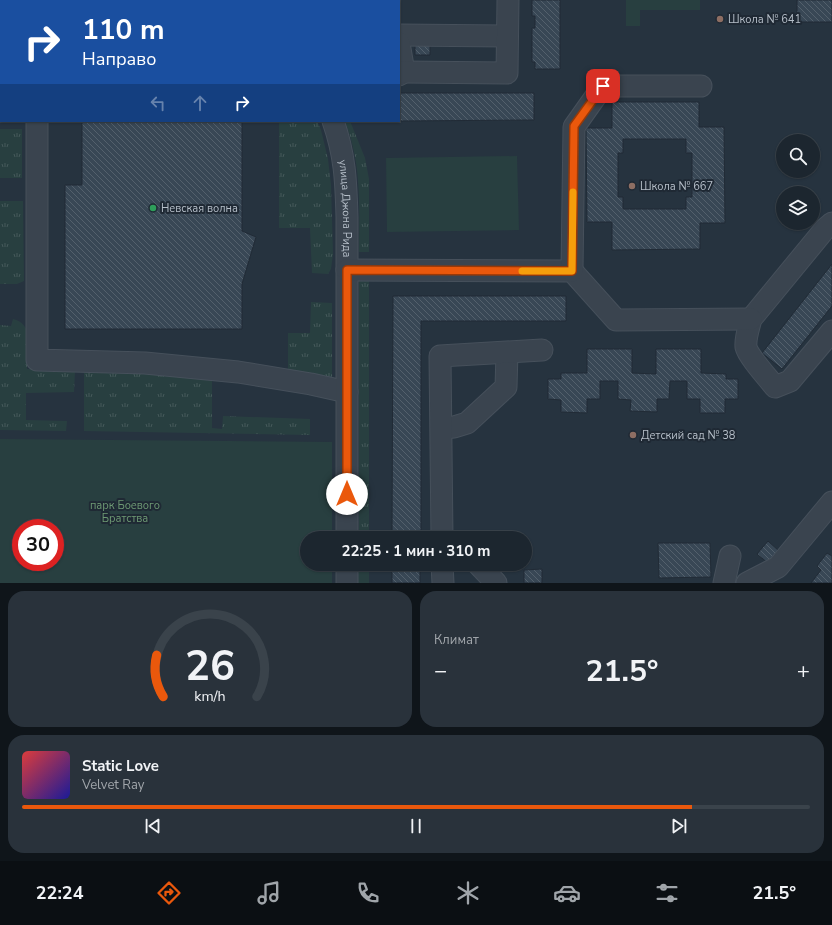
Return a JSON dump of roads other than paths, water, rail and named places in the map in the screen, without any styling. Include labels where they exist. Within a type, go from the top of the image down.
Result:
[{"type":"street","points":[[400,58],[401,73],[507,73],[508,0]]},
{"type":"street","points":[[400,35],[507,36]]},
{"type":"street","points":[[701,86],[603,86],[574,126],[572,271],[616,320],[751,319]]},
{"type":"street","points":[[37,122],[37,360],[145,363],[238,372],[311,384],[347,392]]},
{"type":"street","name":"улица Джона Рида","points":[[333,122],[344,162],[346,182],[347,531]]},
{"type":"street","points":[[832,223],[825,229],[751,319],[746,345],[748,352],[775,387],[790,381],[832,331]]},
{"type":"street","points":[[347,270],[572,271]]},
{"type":"street","points":[[445,531],[440,356],[542,350]]},
{"type":"street","points":[[442,428],[454,427],[467,423],[506,387],[507,352]]},
{"type":"street","points":[[747,583],[778,567],[832,502]]},
{"type":"street","points":[[724,583],[730,556]]},
{"type":"street","points":[[347,571],[347,583]]},
{"type":"street","points":[[442,571],[443,583]]},
{"type":"street","points":[[485,571],[496,583]]},
{"type":"place","name":"Школа № 641","points":[[720,19]]},
{"type":"place","name":"Школа № 667","points":[[632,186]]},
{"type":"place","name":"Невская волна","points":[[153,208]]},
{"type":"place","name":"Детский сад № 38","points":[[633,435]]},
{"type":"park label","name":"парк Боевого Братства","points":[[125,511]]}]
